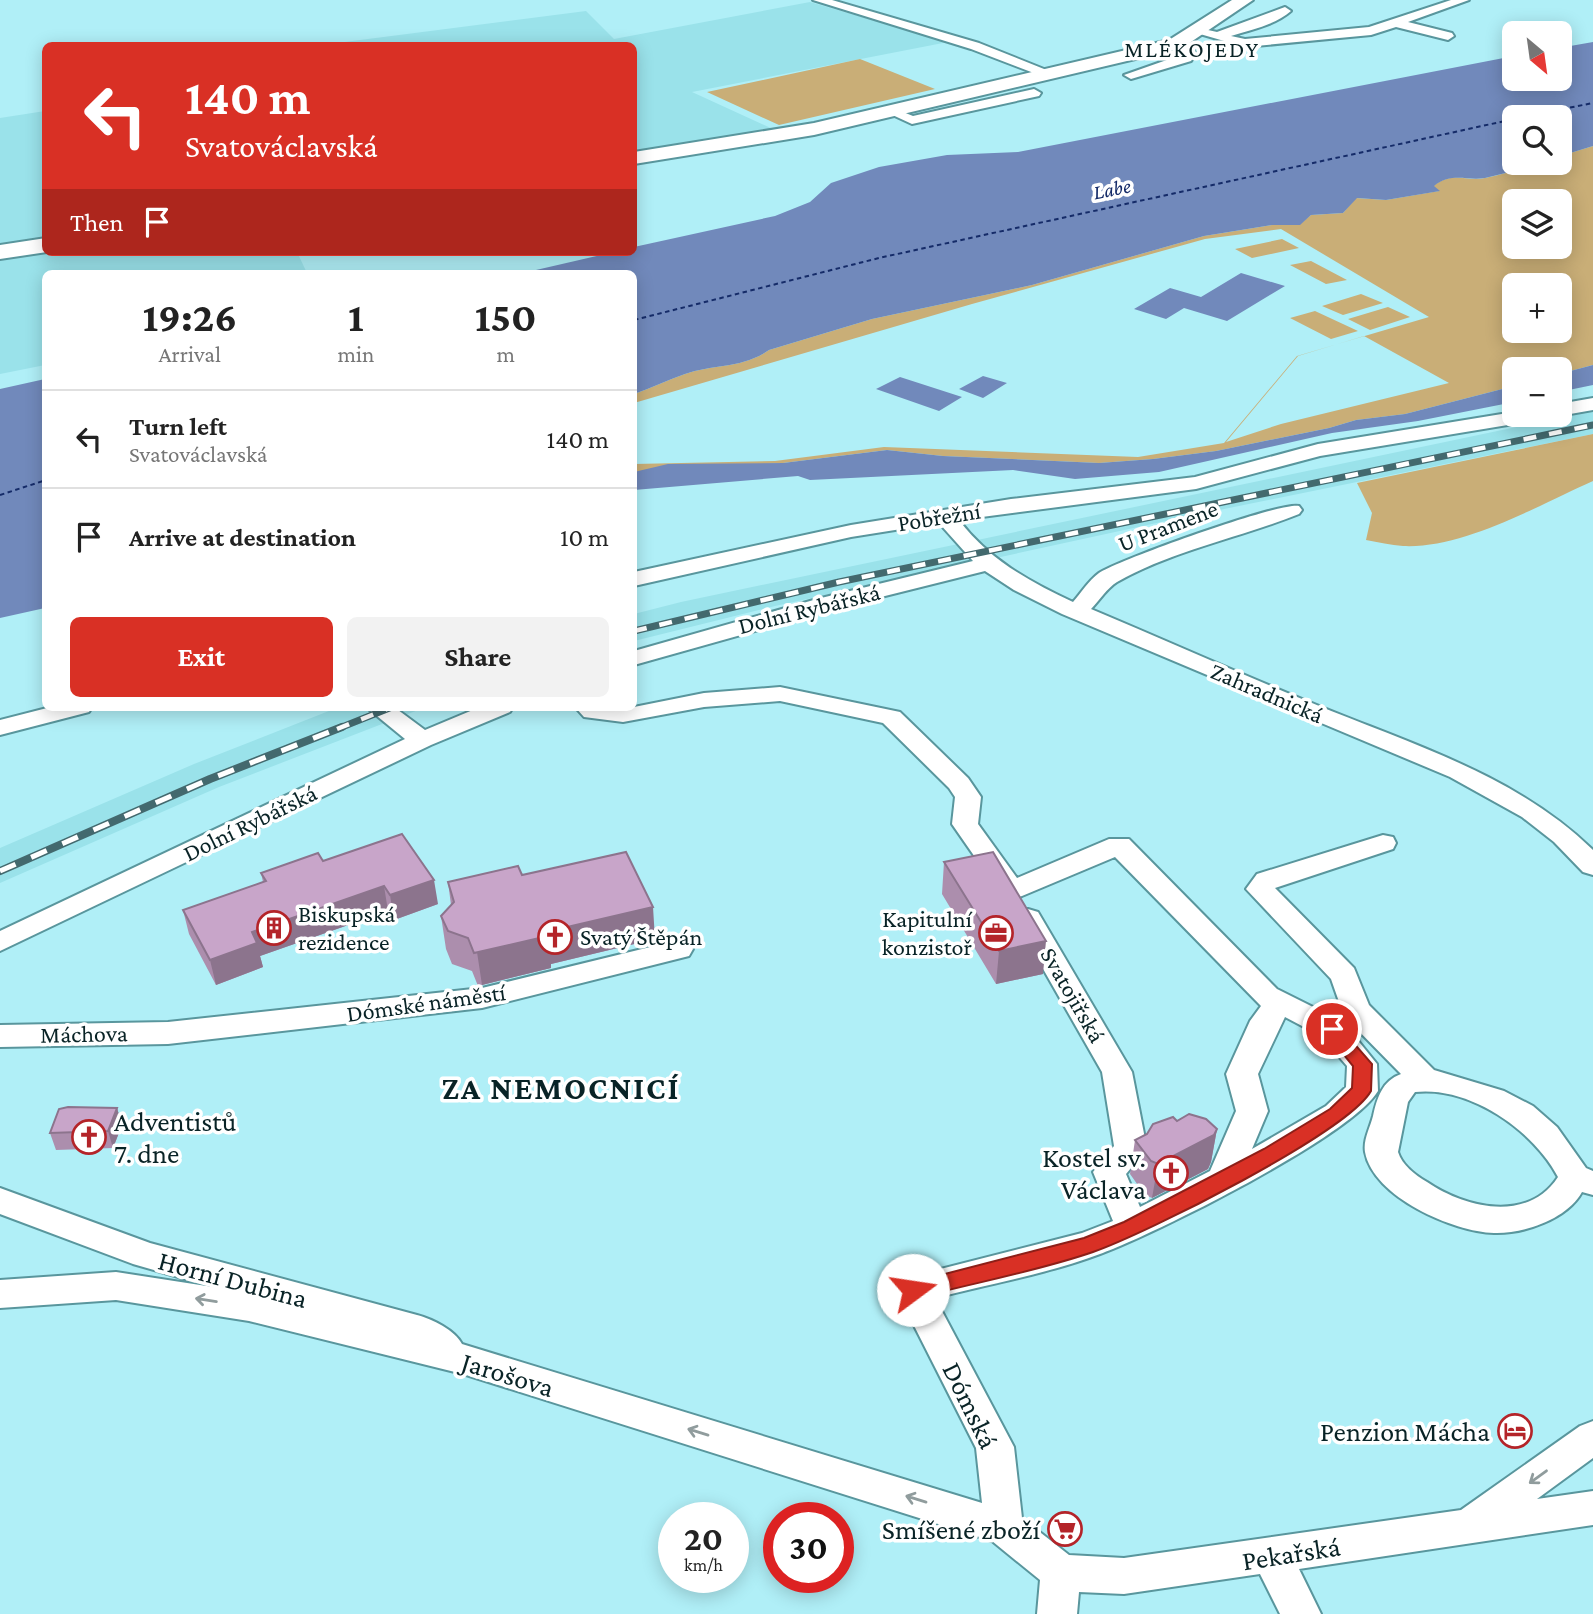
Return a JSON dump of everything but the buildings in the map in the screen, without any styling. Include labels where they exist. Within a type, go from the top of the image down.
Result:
[{"type":"street","points":[[819,0],[975,46],[1052,75]]},
{"type":"street","points":[[1186,41],[1220,13],[1244,0]]},
{"type":"street","points":[[1186,41],[1210,48],[1322,34],[1357,40],[1380,36],[1371,31],[1456,1]]},
{"type":"street","points":[[637,158],[775,136],[893,112],[1186,41],[1218,36],[1269,20],[1285,11]]},
{"type":"street","points":[[1394,23],[1448,36]]},
{"type":"street","points":[[1218,36],[1245,43]]},
{"type":"street","points":[[1130,75],[1186,58],[1190,54],[1186,41]]},
{"type":"street","points":[[893,112],[912,120],[1034,93]]},
{"type":"street","points":[[0,252],[35,246]]},
{"type":"street","points":[[1572,408],[1593,404]]},
{"type":"street","name":"Pobřežní","points":[[637,578],[838,533],[1024,503],[1163,488],[1246,471],[1262,463],[1318,450],[1502,420]]},
{"type":"street","name":"U Pramene","points":[[1077,611],[1107,578],[1216,533],[1261,522],[1292,510]]},
{"type":"street","name":"Zahradnická","points":[[945,516],[960,541],[987,565],[1077,611],[1500,790],[1577,848],[1593,866]]},
{"type":"street","name":"Dolní Rybářská","points":[[637,657],[800,610],[987,565]]},
{"type":"street","name":"Svatojiřská","points":[[592,711],[623,715],[704,700],[780,694],[891,717],[959,783],[968,797],[965,824],[1012,890],[1117,1072],[1131,1149],[1109,1172],[1132,1227]]},
{"type":"street","points":[[0,728],[65,711]]},
{"type":"street","points":[[383,711],[422,740]]},
{"type":"street","name":"Dolní Rybářská","points":[[0,942],[422,740],[491,711]]},
{"type":"street","points":[[1383,843],[1267,880],[1261,889],[1345,975],[1355,1009],[1425,1080]]},
{"type":"street","points":[[1012,890],[1119,845],[1267,996],[1332,1029],[1362,1064],[1362,1091],[1337,1114],[1223,1180],[1132,1227]]},
{"type":"street","name":"Dómské náměstí","points":[[168,1033],[482,998],[679,949]]},
{"type":"street","points":[[1223,1180],[1252,1111],[1242,1074],[1265,1021],[1280,1003]]},
{"type":"street","name":"Máchova","points":[[0,1036],[168,1033]]},
{"type":"street","points":[[1425,1080],[1498,1099],[1545,1133],[1583,1180],[1562,1197],[1536,1211],[1503,1220],[1455,1211],[1412,1190],[1385,1162],[1380,1147],[1396,1092],[1405,1084],[1425,1080]]},
{"type":"street","name":"Horní Dubina","points":[[0,1201],[145,1255],[418,1329],[463,1359]]},
{"type":"street","name":"Dómská","points":[[1004,1527],[995,1447],[913,1290],[1088,1245],[1132,1227]]},
{"type":"street","name":"Jarošova","points":[[0,1294],[116,1286],[249,1307],[463,1359],[1004,1527]]},
{"type":"street","points":[[1473,1523],[1593,1437]]},
{"type":"street","name":"Pekařská","points":[[1061,1573],[1124,1576],[1272,1557],[1473,1523],[1593,1508]]},
{"type":"street","points":[[1004,1527],[1061,1573],[1057,1614]]},
{"type":"street","points":[[1272,1557],[1301,1614]]},
{"type":"shaded area","points":[[810,2],[948,42],[692,92],[775,130],[637,153],[637,42],[345,42],[586,11],[614,39]]},
{"type":"shaded area","points":[[860,59],[935,89],[779,125],[707,92]]},
{"type":"shaded area","points":[[42,111],[42,256],[299,256],[306,270],[42,270],[42,366],[0,374],[0,118]]},
{"type":"shaded area","points":[[1593,146],[1593,365],[1572,371],[1572,357],[1502,357],[1502,389],[1405,414],[1356,420],[1216,451],[1153,459],[1099,463],[943,456],[887,450],[783,463],[637,472],[637,464],[775,461],[884,447],[1138,457],[1224,443],[1297,356],[1337,344],[1298,356],[1226,442],[1281,424],[1449,383],[1364,336],[1429,317],[1281,229],[1205,239],[637,402],[637,393],[685,374],[738,363],[769,350],[872,319],[1032,285],[1204,236],[1272,225],[1299,225],[1311,215],[1343,213],[1356,198],[1386,200],[1439,191],[1433,186],[1454,177],[1485,178],[1502,174],[1572,175],[1572,152]]},
{"type":"shaded area","points":[[1282,239],[1299,248],[1252,258],[1235,249]]},
{"type":"shaded area","points":[[1311,261],[1347,280],[1326,284],[1290,265]]},
{"type":"shaded area","points":[[1361,294],[1383,303],[1343,315],[1322,306]]},
{"type":"shaded area","points":[[1388,307],[1410,317],[1370,330],[1348,319]]},
{"type":"shaded area","points":[[1315,311],[1358,331],[1331,339],[1290,318]]},
{"type":"shaded area","points":[[1593,411],[1593,434],[1175,519],[775,606],[637,640],[637,613],[1517,427],[1572,427],[1572,415]]},
{"type":"shaded area","points":[[1593,434],[1593,481],[1549,502],[1475,533],[1426,545],[1403,546],[1366,540],[1372,513],[1357,483]]},
{"type":"shaded area","points":[[329,711],[416,711],[219,787],[0,883],[0,848],[194,764]]},
{"type":"water","name":"Labe","points":[[1593,42],[1593,146],[1572,152],[1572,105],[1502,105],[1502,174],[1478,179],[1447,179],[1434,186],[1440,191],[1386,200],[1357,198],[1343,213],[1311,215],[1300,225],[1272,225],[1204,236],[1032,285],[872,319],[769,350],[738,363],[685,374],[637,393],[637,270],[536,270],[597,256],[637,256],[637,246],[775,216],[810,202],[831,183],[879,167],[947,155],[1018,152],[1502,58],[1502,91],[1572,91],[1572,46]]},
{"type":"water","points":[[1241,273],[1285,286],[1227,321],[1184,308],[1166,319],[1134,309],[1170,288],[1201,297]]},
{"type":"water","points":[[1593,365],[1593,385],[1572,389],[1572,371]]},
{"type":"water","points":[[983,376],[1007,383],[983,398],[959,389]]},
{"type":"water","points":[[900,377],[962,397],[939,411],[876,389]]},
{"type":"water","points":[[42,380],[42,609],[0,618],[0,389]]},
{"type":"water","points":[[1502,389],[1502,404],[1418,421],[1332,433],[1159,472],[1075,479],[1013,470],[810,480],[798,476],[637,490],[637,471],[668,464],[783,463],[887,450],[943,456],[1099,463],[1216,451],[1356,420],[1405,414]]},
{"type":"ferry route","points":[[1572,107],[1593,103]]},
{"type":"ferry route","points":[[637,319],[879,258],[1502,122]]},
{"type":"ferry route","points":[[0,495],[42,481]]},
{"type":"railway","points":[[637,630],[839,582],[1593,425]]},
{"type":"railway","points":[[342,727],[382,711]]},
{"type":"railway","points":[[0,871],[210,779],[342,727]]},
{"type":"railway","points":[[337,729],[342,727]]},
{"type":"place","name":"Biskupská rezidence","points":[[274,928]]},
{"type":"place","name":"Kapitulní konzistoř","points":[[996,933]]},
{"type":"place","name":"Svatý Štěpán","points":[[555,937]]},
{"type":"place","name":"Adventistů 7. dne","points":[[89,1137]]},
{"type":"place","name":"Kostel sv. Václava","points":[[1171,1173]]},
{"type":"place","name":"Penzion Mácha","points":[[1515,1431]]},
{"type":"place","name":"Smíšené zboží","points":[[1065,1529]]},
{"type":"district","name":"MLÉKOJEDY","points":[[1192,49]]},
{"type":"district","name":"ZA NEMOCNICÍ","points":[[561,1088]]},
{"type":"route","points":[[913,1290],[1088,1245],[1132,1227],[1271,1154],[1337,1114],[1362,1091],[1362,1064],[1332,1029]]}]
